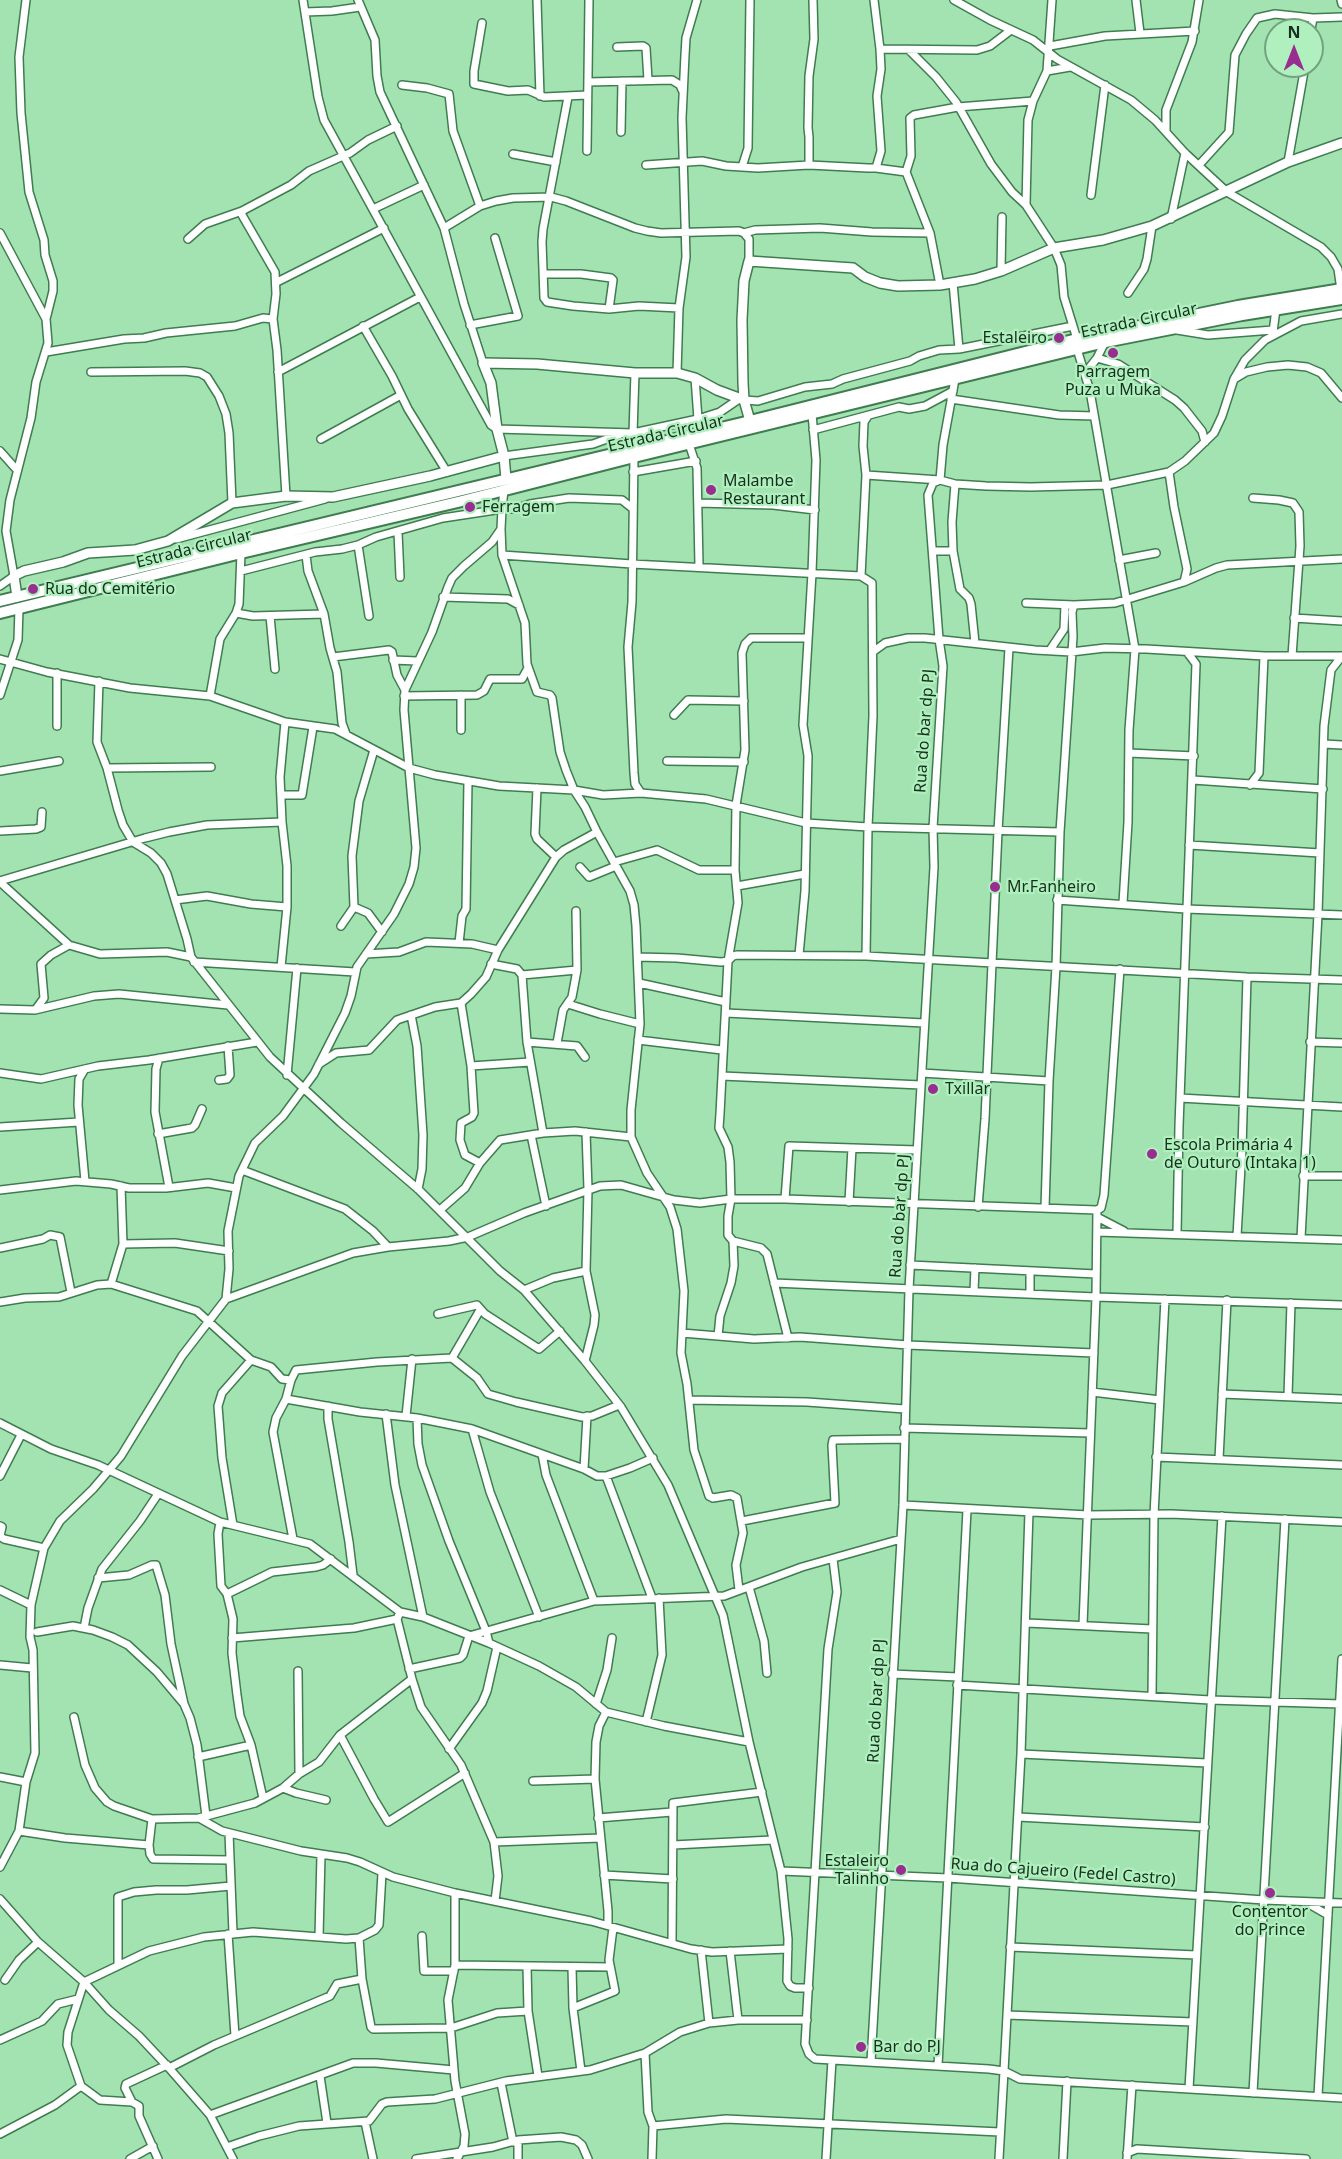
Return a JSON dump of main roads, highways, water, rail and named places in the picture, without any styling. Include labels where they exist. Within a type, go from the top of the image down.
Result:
[{"type":"main road","name":"Estrada Circular","points":[[0,613],[18,602],[171,559],[689,444],[955,379],[1077,344],[1105,342],[1276,309],[1342,293]]},
{"type":"main road","name":"Estrada Circular","points":[[0,601],[18,602],[241,553],[640,447],[1238,306],[1342,293]]},
{"type":"place","name":"Estaleiro","points":[[1059,338]]},
{"type":"place","name":"Parragem Puza u Muka","points":[[1113,353]]},
{"type":"place","name":"Malambe Restaurant","points":[[711,490]]},
{"type":"place","name":"Ferragem","points":[[470,507]]},
{"type":"place","name":"Rua do Cemitério","points":[[33,589]]},
{"type":"place","name":"Mr.Fanheiro","points":[[995,887]]},
{"type":"place","name":"Txillar","points":[[933,1089]]},
{"type":"place","name":"Escola Primária 4 de Outuro (Intaka 1)","points":[[1152,1154]]},
{"type":"place","name":"Estaleiro Talinho","points":[[901,1870]]},
{"type":"place","name":"Contentor do Prince","points":[[1270,1893]]},
{"type":"place","name":"Bar do PJ","points":[[861,2047]]}]
